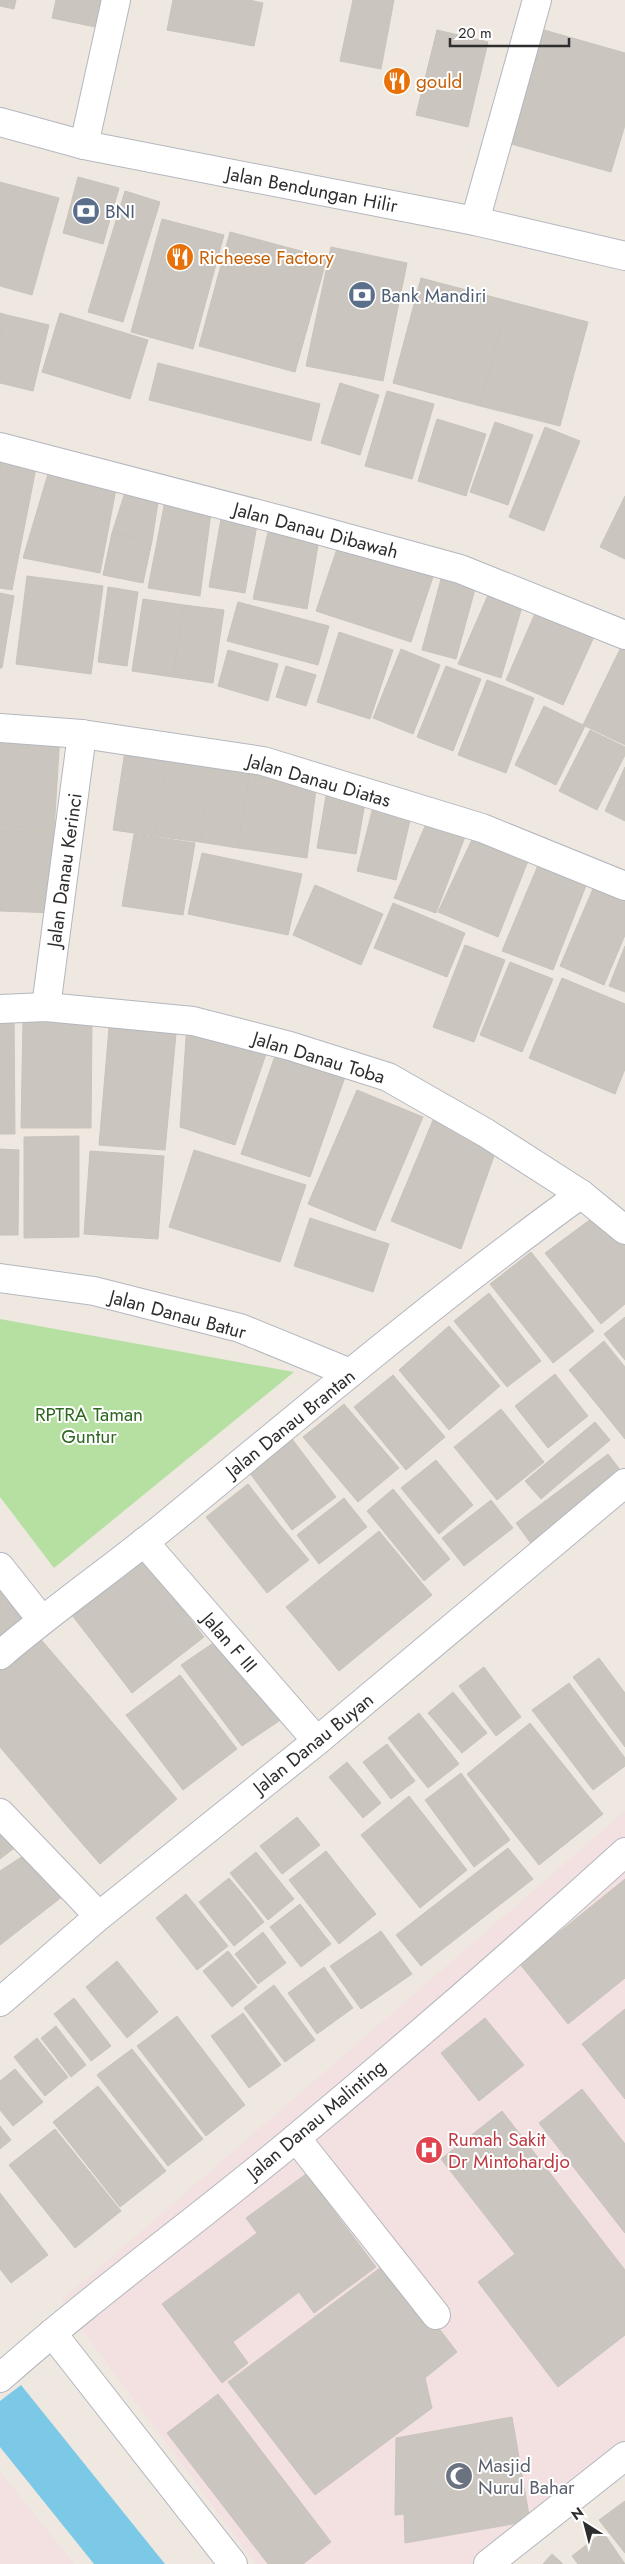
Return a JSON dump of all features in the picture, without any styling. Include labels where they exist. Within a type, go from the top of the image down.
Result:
[{"type":"street","points":[[84,145],[116,0]]},
{"type":"street","points":[[475,221],[534,11]]},
{"type":"street","name":"Jalan Bendungan Hilir","points":[[0,122],[84,145],[475,221],[625,256]]},
{"type":"street","name":"Jalan Danau Dibawah","points":[[0,447],[460,569],[625,635]]},
{"type":"street","name":"Jalan Danau Diatas","points":[[0,728],[82,734],[263,761],[482,828],[625,886]]},
{"type":"street","name":"Jalan Danau Kerinci","points":[[46,1007],[82,734]]},
{"type":"street","name":"Jalan Danau Toba","points":[[0,1009],[46,1007],[193,1021],[290,1046],[388,1076],[486,1133],[581,1194],[625,1230]]},
{"type":"street","name":"Jalan Danau Brantan","points":[[0,1655],[42,1619],[144,1542],[350,1373],[581,1194]]},
{"type":"street","name":"Jalan Danau Batur","points":[[0,1278],[94,1291],[240,1328],[350,1373]]},
{"type":"street","name":"Jalan Danau Buyan","points":[[0,2002],[99,1916],[317,1741],[624,1485]]},
{"type":"street","name":"Jalan F III","points":[[144,1542],[317,1741]]},
{"type":"street","points":[[0,1567],[42,1619]]},
{"type":"street","points":[[0,1812],[99,1916]]},
{"type":"street","name":"Jalan Danau Malinting","points":[[5,2374],[52,2333],[296,2138],[555,1915],[625,1852]]},
{"type":"street","points":[[296,2138],[436,2315]]},
{"type":"street","points":[[52,2333],[233,2564]]},
{"type":"street","points":[[488,2564],[625,2456]]},
{"type":"shaded area","name":"Rumah Sakit Dr Mintohardjo","points":[[625,1811],[625,2446],[473,2564],[256,2564],[61,2301]]},
{"type":"shaded area","points":[[0,2472],[74,2564],[0,2564]]},
{"type":"green space","name":"RPTRA Taman Guntur","points":[[0,1319],[294,1372],[54,1568],[0,1497]]},
{"type":"water","points":[[21,2385],[165,2564],[94,2564],[0,2447],[0,2401]]},
{"type":"building","points":[[0,0],[16,0],[14,9],[0,6]]},
{"type":"building","points":[[56,0],[106,0],[100,28],[52,18]]},
{"type":"building","points":[[173,0],[249,0],[263,3],[254,46],[167,30]]},
{"type":"building","points":[[353,0],[394,0],[381,69],[340,61]]},
{"type":"building","points":[[537,28],[625,53],[625,125],[611,172],[504,142]]},
{"type":"building","points":[[437,30],[488,42],[468,127],[416,115]]},
{"type":"building","points":[[78,177],[119,188],[103,244],[63,233]]},
{"type":"building","points":[[0,182],[59,198],[32,295],[0,286]]},
{"type":"building","points":[[125,191],[160,202],[123,322],[88,312]]},
{"type":"building","points":[[162,219],[224,235],[193,349],[131,332]]},
{"type":"building","points":[[230,232],[327,258],[295,372],[199,346]]},
{"type":"building","points":[[331,247],[407,263],[383,381],[306,366]]},
{"type":"building","points":[[421,278],[508,301],[480,406],[393,383]]},
{"type":"building","points":[[508,301],[588,322],[560,426],[480,406]]},
{"type":"building","points":[[0,313],[7,315],[0,341]]},
{"type":"building","points":[[60,313],[148,340],[130,399],[42,372]]},
{"type":"building","points":[[7,315],[49,325],[33,391],[0,383],[0,341]]},
{"type":"building","points":[[158,363],[320,404],[311,441],[149,400]]},
{"type":"building","points":[[340,383],[379,395],[360,455],[321,443]]},
{"type":"building","points":[[387,391],[434,404],[412,479],[365,466]]},
{"type":"building","points":[[437,419],[486,434],[466,496],[418,481]]},
{"type":"building","points":[[495,422],[533,435],[508,505],[470,492]]},
{"type":"building","points":[[545,427],[580,441],[544,531],[509,517]]},
{"type":"building","points":[[0,456],[37,463],[12,590],[0,588]]},
{"type":"building","points":[[50,467],[117,484],[100,573],[23,558]]},
{"type":"building","points":[[126,489],[159,496],[152,541],[112,533]]},
{"type":"building","points":[[625,496],[625,559],[600,547]]},
{"type":"building","points":[[165,501],[211,513],[200,596],[148,588]]},
{"type":"building","points":[[221,519],[257,525],[245,593],[209,587]]},
{"type":"building","points":[[268,532],[319,540],[307,609],[253,599]]},
{"type":"building","points":[[112,533],[152,541],[143,583],[103,575]]},
{"type":"building","points":[[340,540],[435,571],[411,642],[316,611]]},
{"type":"building","points":[[442,575],[475,589],[456,659],[422,650]]},
{"type":"building","points":[[27,576],[103,586],[91,674],[16,664]]},
{"type":"building","points":[[108,587],[138,592],[127,666],[98,662]]},
{"type":"building","points":[[0,593],[14,596],[2,668],[0,668]]},
{"type":"building","points":[[488,595],[522,607],[501,678],[458,664]]},
{"type":"building","points":[[143,599],[184,605],[173,677],[132,671]]},
{"type":"building","points":[[238,602],[329,626],[318,665],[227,641]]},
{"type":"building","points":[[540,602],[598,628],[563,705],[506,680]]},
{"type":"building","points":[[184,605],[224,610],[213,683],[173,677]]},
{"type":"building","points":[[339,632],[393,650],[370,719],[317,702]]},
{"type":"building","points":[[623,643],[625,644],[625,745],[583,725]]},
{"type":"building","points":[[401,649],[440,665],[413,734],[373,718]]},
{"type":"building","points":[[228,650],[278,664],[268,701],[218,686]]},
{"type":"building","points":[[286,666],[316,675],[306,706],[276,697]]},
{"type":"building","points":[[446,666],[481,679],[453,751],[417,737]]},
{"type":"building","points":[[487,680],[534,698],[506,773],[458,755]]},
{"type":"building","points":[[544,706],[585,726],[556,785],[515,765]]},
{"type":"building","points":[[590,730],[625,747],[625,755],[597,810],[559,791]]},
{"type":"building","points":[[0,731],[60,735],[54,831],[0,828]]},
{"type":"building","points":[[126,744],[168,750],[155,836],[113,830]]},
{"type":"building","points":[[168,750],[213,757],[200,842],[155,836]]},
{"type":"building","points":[[213,757],[251,763],[238,848],[200,842]]},
{"type":"building","points":[[251,763],[317,782],[307,858],[238,848]]},
{"type":"building","points":[[625,767],[625,821],[605,811]]},
{"type":"building","points":[[326,796],[365,803],[356,854],[317,848]]},
{"type":"building","points":[[374,803],[412,812],[396,880],[357,871]]},
{"type":"building","points":[[429,817],[466,834],[436,913],[394,898]]},
{"type":"building","points":[[0,829],[61,832],[56,913],[0,911]]},
{"type":"building","points":[[476,831],[530,856],[498,937],[438,912]]},
{"type":"building","points":[[134,834],[195,843],[183,915],[122,906]]},
{"type":"building","points":[[202,853],[302,874],[288,935],[188,914]]},
{"type":"building","points":[[541,858],[587,883],[553,970],[502,951]]},
{"type":"building","points":[[595,884],[625,897],[625,935],[604,985],[560,966]]},
{"type":"building","points":[[315,885],[383,914],[361,965],[293,935]]},
{"type":"building","points":[[393,903],[465,933],[447,977],[374,948]]},
{"type":"building","points":[[465,945],[505,960],[474,1042],[433,1027]]},
{"type":"building","points":[[625,946],[625,992],[609,986]]},
{"type":"building","points":[[510,962],[553,979],[522,1052],[480,1035]]},
{"type":"building","points":[[562,978],[625,1004],[625,1069],[615,1094],[529,1058]]},
{"type":"building","points":[[0,1015],[14,1015],[15,1134],[0,1134]]},
{"type":"building","points":[[23,1021],[92,1021],[91,1128],[21,1128]]},
{"type":"building","points":[[187,1023],[266,1054],[235,1145],[180,1127]]},
{"type":"building","points":[[109,1028],[176,1034],[165,1150],[99,1145]]},
{"type":"building","points":[[276,1053],[345,1077],[310,1177],[241,1154]]},
{"type":"building","points":[[357,1090],[423,1117],[375,1231],[308,1204]]},
{"type":"building","points":[[436,1113],[494,1156],[461,1249],[391,1221]]},
{"type":"building","points":[[79,1136],[79,1237],[24,1238],[24,1137]]},
{"type":"building","points":[[0,1149],[19,1150],[18,1235],[0,1235]]},
{"type":"building","points":[[194,1150],[306,1185],[280,1262],[169,1227]]},
{"type":"building","points":[[90,1151],[164,1156],[158,1239],[84,1234]]},
{"type":"building","points":[[595,1216],[625,1241],[625,1304],[601,1324],[545,1253]]},
{"type":"building","points":[[310,1218],[389,1244],[373,1292],[294,1266]]},
{"type":"building","points":[[531,1252],[594,1331],[553,1363],[490,1284]]},
{"type":"building","points":[[489,1293],[541,1361],[507,1387],[454,1321]]},
{"type":"building","points":[[625,1317],[625,1360],[604,1334]]},
{"type":"building","points":[[449,1326],[500,1386],[449,1430],[399,1370]]},
{"type":"building","points":[[604,1341],[625,1367],[625,1439],[569,1370]]},
{"type":"building","points":[[555,1374],[588,1416],[548,1448],[515,1406]]},
{"type":"building","points":[[393,1375],[445,1437],[406,1470],[354,1407]]},
{"type":"building","points":[[344,1404],[399,1468],[358,1502],[303,1437]]},
{"type":"building","points":[[501,1409],[544,1462],[497,1500],[454,1447]]},
{"type":"building","points":[[595,1422],[610,1440],[541,1499],[525,1481]]},
{"type":"building","points":[[292,1439],[336,1497],[292,1530],[249,1472]]},
{"type":"building","points":[[608,1454],[624,1475],[535,1549],[516,1523]]},
{"type":"building","points":[[436,1460],[473,1505],[439,1534],[401,1488]]},
{"type":"building","points":[[248,1484],[280,1525],[239,1558],[206,1517]]},
{"type":"building","points":[[393,1489],[450,1559],[424,1581],[367,1511]]},
{"type":"building","points":[[344,1498],[367,1527],[319,1564],[297,1535]]},
{"type":"building","points":[[491,1500],[513,1528],[464,1566],[442,1538]]},
{"type":"building","points":[[280,1525],[309,1560],[267,1593],[239,1558]]},
{"type":"building","points":[[379,1531],[432,1595],[389,1630],[336,1566]]},
{"type":"building","points":[[140,1554],[204,1637],[132,1693],[68,1610]]},
{"type":"building","points":[[336,1566],[389,1630],[339,1671],[286,1607]]},
{"type":"building","points":[[0,1579],[28,1615],[0,1636]]},
{"type":"building","points":[[37,1635],[88,1694],[11,1760],[0,1747],[0,1666]]},
{"type":"building","points":[[222,1637],[285,1717],[242,1746],[181,1665]]},
{"type":"building","points":[[599,1658],[625,1693],[625,1747],[573,1677]]},
{"type":"building","points":[[484,1667],[521,1717],[496,1736],[459,1686]]},
{"type":"building","points":[[180,1675],[237,1749],[183,1790],[126,1715]]},
{"type":"building","points":[[569,1683],[625,1758],[625,1766],[593,1790],[532,1710]]},
{"type":"building","points":[[453,1692],[487,1733],[462,1753],[428,1713]]},
{"type":"building","points":[[88,1694],[117,1728],[40,1794],[11,1760]]},
{"type":"building","points":[[419,1713],[459,1764],[428,1788],[388,1738]]},
{"type":"building","points":[[530,1723],[603,1814],[539,1865],[467,1774]]},
{"type":"building","points":[[117,1728],[144,1760],[67,1826],[40,1794]]},
{"type":"building","points":[[387,1744],[415,1781],[391,1799],[363,1762]]},
{"type":"building","points":[[144,1760],[177,1799],[100,1864],[67,1826]]},
{"type":"building","points":[[347,1762],[381,1803],[363,1818],[329,1777]]},
{"type":"building","points":[[461,1773],[510,1840],[474,1867],[425,1800]]},
{"type":"building","points":[[409,1796],[467,1870],[420,1908],[361,1835]]},
{"type":"building","points":[[0,1814],[25,1840],[0,1859]]},
{"type":"building","points":[[297,1817],[320,1845],[282,1874],[260,1846]]},
{"type":"building","points":[[508,1848],[533,1879],[421,1966],[396,1935]]},
{"type":"building","points":[[32,1850],[67,1893],[0,1945],[0,1871]]},
{"type":"building","points":[[326,1851],[376,1914],[339,1944],[289,1880]]},
{"type":"building","points":[[256,1852],[294,1899],[268,1920],[230,1873]]},
{"type":"building","points":[[229,1878],[249,1902],[218,1926],[199,1902]]},
{"type":"building","points":[[625,1879],[625,1978],[568,2024],[520,1964]]},
{"type":"building","points":[[186,1894],[228,1946],[197,1970],[156,1918]]},
{"type":"building","points":[[249,1902],[264,1922],[234,1946],[218,1926]]},
{"type":"building","points":[[300,1904],[331,1944],[301,1967],[270,1927]]},
{"type":"building","points":[[381,1931],[412,1974],[361,2009],[330,1966]]},
{"type":"building","points":[[263,1932],[286,1963],[258,1984],[235,1954]]},
{"type":"building","points":[[228,1951],[257,1987],[232,2007],[203,1971]]},
{"type":"building","points":[[117,1961],[158,2012],[127,2038],[86,1987]]},
{"type":"building","points":[[324,1967],[353,2008],[317,2034],[288,1993]]},
{"type":"building","points":[[274,1985],[315,2040],[285,2062],[244,2008]]},
{"type":"building","points":[[74,1998],[111,2046],[91,2061],[54,2014]]},
{"type":"building","points":[[625,2009],[625,2099],[582,2044]]},
{"type":"building","points":[[243,2013],[281,2065],[249,2088],[211,2036]]},
{"type":"building","points":[[177,2016],[245,2105],[206,2136],[137,2046]]},
{"type":"building","points":[[485,2018],[524,2065],[479,2101],[441,2053]]},
{"type":"building","points":[[56,2026],[86,2065],[71,2077],[41,2038]]},
{"type":"building","points":[[37,2038],[68,2077],[45,2096],[14,2057]]},
{"type":"building","points":[[132,2049],[203,2139],[168,2166],[97,2075]]},
{"type":"building","points":[[15,2069],[43,2102],[13,2126],[0,2110],[0,2081]]},
{"type":"building","points":[[98,2086],[166,2171],[120,2207],[53,2122]]},
{"type":"building","points":[[582,2089],[625,2144],[625,2233],[539,2123]]},
{"type":"building","points":[[502,2111],[625,2270],[625,2335],[558,2387],[478,2282],[515,2254],[441,2159]]},
{"type":"building","points":[[0,2126],[11,2140],[0,2149]]},
{"type":"building","points":[[55,2129],[121,2211],[75,2248],[9,2165]]},
{"type":"building","points":[[306,2174],[376,2267],[314,2313],[299,2292],[233,2342],[248,2363],[222,2383],[162,2304],[257,2233],[246,2218]]},
{"type":"building","points":[[0,2193],[48,2255],[11,2283],[0,2269]]},
{"type":"building","points":[[388,2262],[457,2352],[425,2378],[432,2408],[315,2495],[228,2382]]},
{"type":"building","points":[[218,2394],[331,2542],[303,2564],[268,2564],[167,2433]]},
{"type":"building","name":"Masjid Nurul Bahar","points":[[512,2417],[530,2521],[405,2543],[404,2514],[395,2515],[396,2438]]},
{"type":"building","points":[[625,2501],[625,2553],[599,2520]]},
{"type":"building","points":[[603,2532],[625,2564],[578,2564],[572,2556]]},
{"type":"building","points":[[552,2554],[563,2564],[543,2564]]},
{"type":"place","name":"gould","points":[[397,81]]},
{"type":"place","name":"BNI","points":[[86,211]]},
{"type":"place","name":"Richeese Factory","points":[[180,257]]},
{"type":"place","name":"Bank Mandiri","points":[[362,295]]},
{"type":"place","name":"Rumah Sakit Dr Mintohardjo","points":[[429,2150]]},
{"type":"place","name":"Masjid Nurul Bahar","points":[[459,2476]]}]
